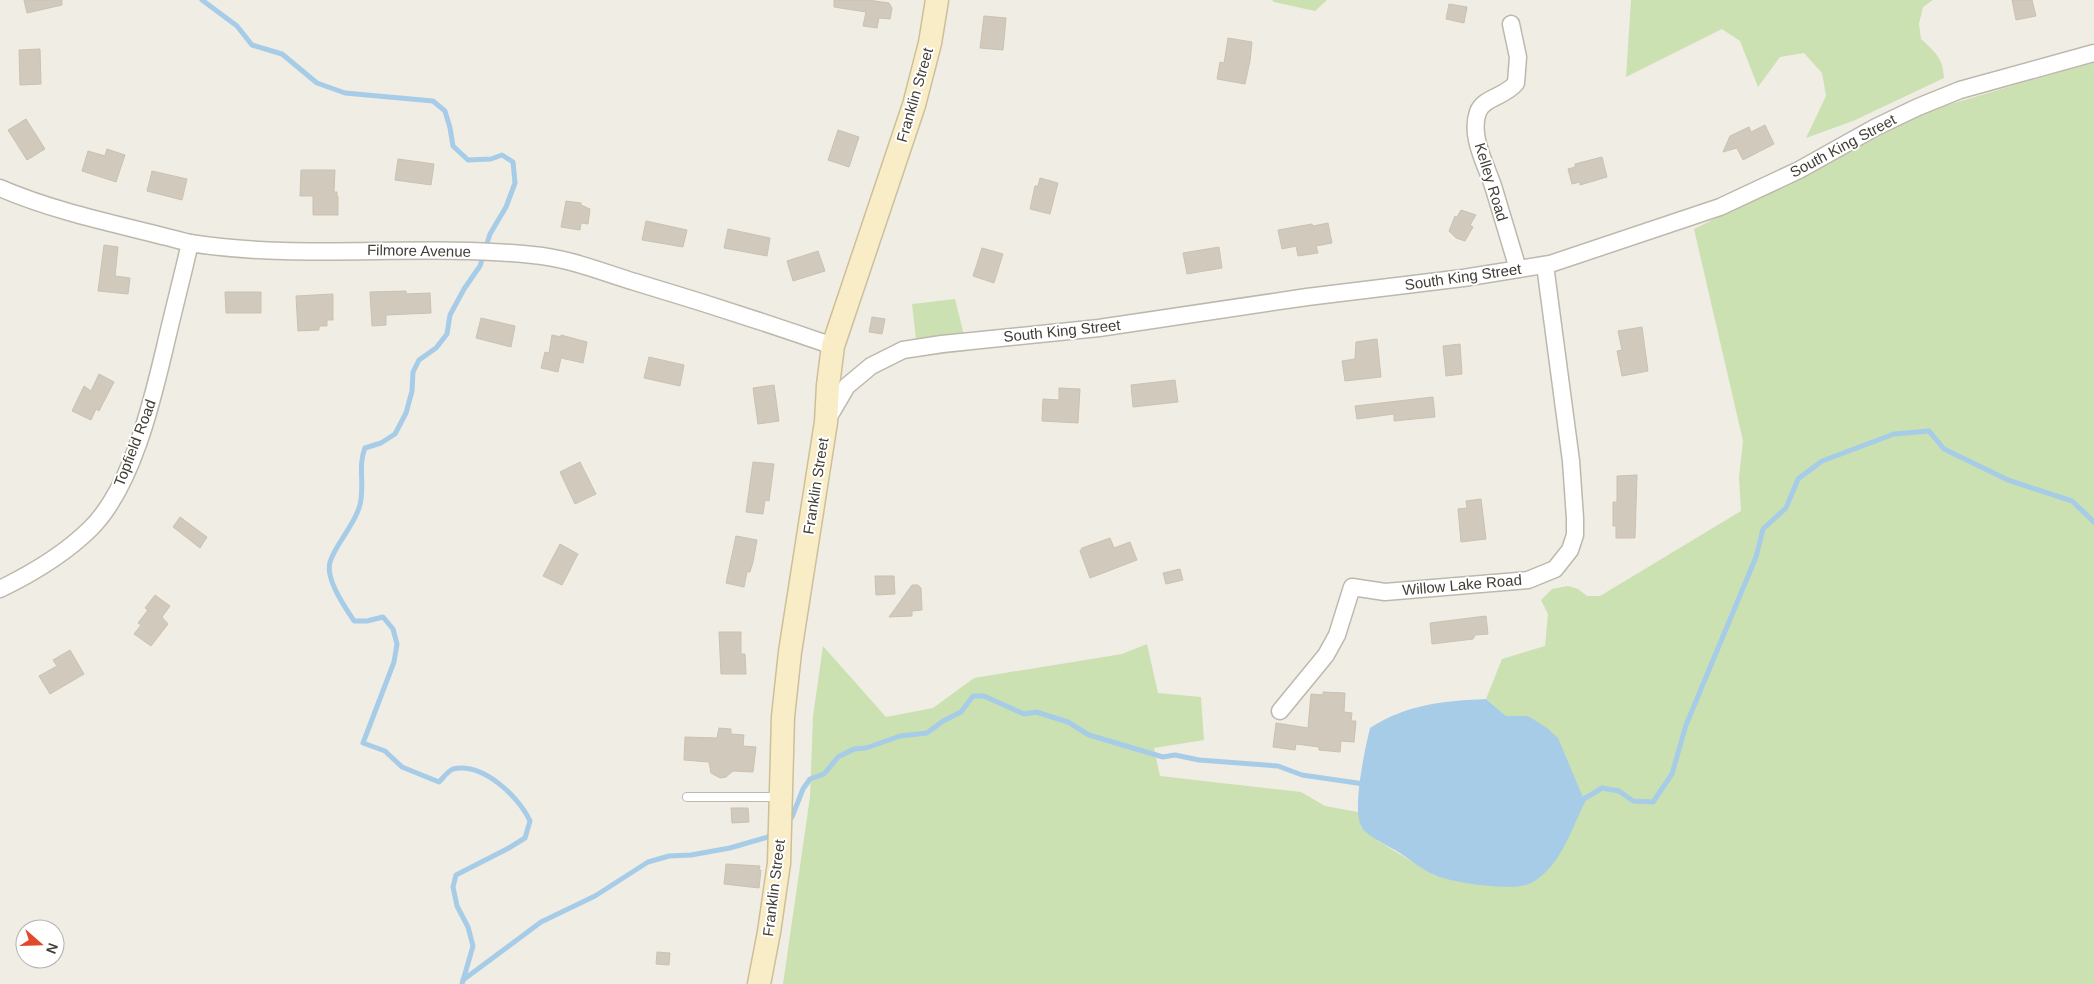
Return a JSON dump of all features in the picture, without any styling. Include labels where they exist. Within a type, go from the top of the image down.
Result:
[{"type":"main road","name":"Franklin Street","points":[[759,984],[777,880],[783,717],[790,652],[826,422],[833,346],[914,105],[930,43],[937,0]]},
{"type":"street","name":"Kelley Road","points":[[1511,24],[1518,58],[1516,83],[1506,94],[1491,99],[1483,105],[1478,112],[1476,132],[1482,159],[1491,180],[1518,270]]},
{"type":"street","name":"South King Street","points":[[826,422],[847,386],[871,366],[903,350],[942,344],[1100,328],[1545,265],[1720,207],[1799,170],[1876,127],[1960,90],[2094,53]]},
{"type":"street","name":"Filmore Avenue","points":[[0,188],[18,196],[190,243],[258,250],[485,252],[534,255],[556,259],[733,311],[833,346]]},
{"type":"street","name":"Topfield Road","points":[[0,589],[46,565],[66,550],[92,527],[111,502],[143,431],[190,243]]},
{"type":"street","name":"Willow Lake Road","points":[[1280,711],[1326,655],[1337,635],[1352,587],[1385,592],[1528,580],[1555,569],[1570,550],[1575,535],[1571,461],[1545,265]]},
{"type":"lane","points":[[687,797],[780,798]]},
{"type":"green space","points":[[1272,0],[1327,0],[1315,11]]},
{"type":"green space","points":[[1631,0],[1933,0],[1923,7],[1919,24],[1921,39],[1940,60],[1944,78],[1853,121],[1806,138],[1826,96],[1822,73],[1804,53],[1780,57],[1758,87],[1740,41],[1722,29],[1626,77]]},
{"type":"green space","points":[[2094,62],[2094,984],[783,984],[810,797],[813,716],[823,646],[886,717],[933,708],[974,678],[1122,654],[1147,644],[1158,693],[1201,697],[1204,740],[1154,748],[1160,776],[1301,792],[1325,806],[1358,812],[1361,827],[1378,841],[1436,876],[1528,717],[1506,716],[1486,699],[1502,659],[1545,646],[1548,614],[1541,600],[1552,589],[1568,586],[1578,589],[1587,596],[1600,596],[1741,511],[1739,477],[1743,441],[1694,229],[1826,164],[1927,111]]},
{"type":"green space","points":[[955,299],[968,351],[918,357],[912,304]]},
{"type":"water","points":[[1486,699],[1506,716],[1528,716],[1547,728],[1558,738],[1585,802],[1564,847],[1550,868],[1531,883],[1523,886],[1485,886],[1437,876],[1371,836],[1361,826],[1359,817],[1360,778],[1370,728],[1398,714],[1426,705]]},
{"type":"building","points":[[24,0],[62,0],[62,5],[27,13]]},
{"type":"building","points":[[834,0],[868,0],[889,3],[892,8],[890,19],[879,18],[877,28],[863,26],[866,12],[834,7]]},
{"type":"building","points":[[2012,0],[2032,0],[2036,16],[2016,20]]},
{"type":"building","points":[[1449,4],[1467,7],[1464,23],[1446,19]]},
{"type":"building","points":[[984,16],[1006,18],[1003,50],[980,48]]},
{"type":"building","points":[[1228,38],[1252,42],[1245,84],[1217,79],[1220,62],[1224,63]]},
{"type":"building","points":[[40,49],[41,84],[20,85],[19,50]]},
{"type":"building","points":[[26,119],[45,149],[27,160],[8,130]]},
{"type":"building","points":[[1765,125],[1774,144],[1743,160],[1737,148],[1723,152],[1730,136],[1749,127],[1751,132]]},
{"type":"building","points":[[838,130],[859,137],[849,167],[828,160]]},
{"type":"building","points":[[107,149],[125,155],[116,182],[82,171],[88,151],[105,156]]},
{"type":"building","points":[[1602,157],[1607,177],[1580,185],[1580,182],[1572,184],[1568,169],[1575,167],[1575,164]]},
{"type":"building","points":[[398,159],[434,164],[431,185],[395,180]]},
{"type":"building","points":[[301,170],[335,170],[334,192],[337,192],[338,196],[338,215],[313,215],[313,196],[300,196]]},
{"type":"building","points":[[152,171],[187,179],[182,200],[147,191]]},
{"type":"building","points":[[1040,178],[1058,183],[1050,214],[1030,209],[1035,186],[1038,186]]},
{"type":"building","points":[[566,201],[581,203],[581,205],[590,209],[588,224],[581,223],[580,230],[561,227]]},
{"type":"building","points":[[1461,210],[1476,215],[1470,225],[1473,227],[1465,241],[1456,238],[1449,231],[1455,216],[1457,217]]},
{"type":"building","points":[[646,221],[687,230],[683,247],[642,240]]},
{"type":"building","points":[[1328,223],[1332,243],[1316,246],[1318,253],[1298,256],[1296,246],[1282,249],[1278,230]]},
{"type":"building","points":[[728,229],[770,238],[767,256],[724,248]]},
{"type":"building","points":[[104,245],[118,247],[115,276],[130,278],[128,294],[98,291]]},
{"type":"building","points":[[1219,247],[1222,268],[1187,274],[1183,253]]},
{"type":"building","points":[[982,248],[1003,254],[994,283],[973,276]]},
{"type":"building","points":[[818,251],[825,271],[793,281],[787,261]]},
{"type":"building","points":[[406,291],[406,294],[430,293],[431,313],[386,315],[386,325],[372,326],[370,292]]},
{"type":"building","points":[[225,292],[261,292],[261,313],[226,313]]},
{"type":"building","points":[[333,294],[333,320],[327,320],[327,326],[319,326],[319,330],[298,331],[296,296]]},
{"type":"building","points":[[872,317],[885,319],[882,334],[869,332]]},
{"type":"building","points":[[481,318],[515,326],[511,347],[476,338]]},
{"type":"building","points":[[1642,327],[1648,371],[1622,376],[1617,351],[1622,350],[1618,331]]},
{"type":"building","points":[[552,335],[561,337],[561,335],[587,342],[583,363],[561,358],[558,372],[541,368],[545,352],[549,353]]},
{"type":"building","points":[[1377,339],[1381,377],[1345,381],[1342,361],[1355,359],[1356,342]]},
{"type":"building","points":[[1460,344],[1462,374],[1446,376],[1443,346]]},
{"type":"building","points":[[649,357],[684,365],[680,386],[644,378]]},
{"type":"building","points":[[99,374],[114,382],[99,411],[96,409],[91,420],[72,411],[84,386],[91,391]]},
{"type":"building","points":[[1175,380],[1178,402],[1133,407],[1131,385]]},
{"type":"building","points":[[774,385],[779,421],[758,424],[753,388]]},
{"type":"building","points":[[1059,388],[1080,389],[1078,423],[1042,421],[1043,399],[1059,400]]},
{"type":"building","points":[[1433,397],[1435,417],[1394,421],[1394,414],[1357,419],[1355,406]]},
{"type":"building","points":[[580,462],[596,494],[575,504],[560,472]]},
{"type":"building","points":[[753,462],[774,464],[769,501],[765,500],[763,514],[746,512]]},
{"type":"building","points":[[1637,475],[1635,538],[1616,538],[1616,526],[1613,526],[1613,502],[1617,502],[1617,476]]},
{"type":"building","points":[[1481,499],[1486,539],[1461,542],[1458,509],[1467,508],[1466,501]]},
{"type":"building","points":[[180,517],[207,537],[200,548],[173,527]]},
{"type":"building","points":[[736,536],[757,540],[753,562],[750,572],[747,572],[744,587],[726,583]]},
{"type":"building","points":[[1110,538],[1114,548],[1130,542],[1137,560],[1090,578],[1080,551],[1082,548]]},
{"type":"building","points":[[560,544],[578,554],[562,585],[543,576]]},
{"type":"building","points":[[1180,569],[1183,580],[1166,584],[1163,573]]},
{"type":"building","points":[[875,576],[894,576],[895,594],[876,595]]},
{"type":"building","points":[[912,585],[918,585],[921,588],[922,610],[912,611],[912,616],[889,617]]},
{"type":"building","points":[[155,595],[170,606],[162,617],[168,624],[151,646],[134,634],[141,625],[138,623],[148,610],[145,608]]},
{"type":"building","points":[[1486,616],[1488,634],[1475,635],[1473,639],[1432,644],[1430,623]]},
{"type":"building","points":[[719,632],[741,632],[741,654],[745,654],[746,674],[721,674]]},
{"type":"building","points":[[70,650],[84,674],[50,694],[39,676],[57,666],[53,660]]},
{"type":"building","points":[[1323,692],[1345,693],[1344,712],[1352,713],[1351,721],[1356,721],[1354,742],[1341,741],[1340,752],[1319,750],[1319,747],[1296,744],[1295,750],[1273,747],[1276,723],[1308,728],[1311,694],[1323,695]]},
{"type":"building","points":[[719,728],[731,729],[731,734],[744,735],[743,746],[756,747],[753,772],[733,771],[726,777],[720,778],[711,773],[709,762],[684,760],[685,737],[717,738]]},
{"type":"building","points":[[731,808],[748,808],[749,822],[732,823]]},
{"type":"building","points":[[726,864],[760,866],[759,888],[724,884]]},
{"type":"building","points":[[657,952],[670,953],[669,965],[656,964]]},
{"type":"waterway","points":[[202,0],[237,26],[252,45],[282,54],[317,83],[345,93],[433,101],[445,111],[453,146],[468,160],[491,159],[502,155],[513,162],[515,183],[506,207],[490,234],[480,266],[464,289],[450,315],[447,334],[436,348],[419,360],[413,372],[412,391],[406,413],[395,434],[381,443],[365,448],[359,508],[353,522],[332,556],[329,569],[337,593],[354,621],[367,621],[383,617],[393,629],[397,644],[394,662],[363,743],[385,751],[402,767],[439,782],[453,769],[464,768],[488,776],[509,792],[530,821],[525,838],[456,875],[453,887],[457,906],[468,927],[473,946],[462,984]]},
{"type":"waterway","points":[[1578,800],[1584,799],[1602,788],[1619,791],[1633,801],[1653,802],[1672,774],[1686,725],[1756,557],[1763,529],[1786,508],[1798,479],[1822,461],[1894,434],[1929,431],[1944,449],[2008,480],[2072,501],[2094,522]]},
{"type":"waterway","points":[[787,821],[792,817],[803,789],[810,779],[824,774],[838,757],[854,749],[866,748],[900,736],[927,733],[943,721],[961,712],[973,696],[984,696],[1024,714],[1036,712],[1068,722],[1089,735],[1163,757],[1175,755],[1199,760],[1278,766],[1302,775],[1364,784]]},
{"type":"waterway","points":[[463,980],[541,922],[595,896],[648,862],[669,856],[691,855],[730,848],[768,837],[772,833]]}]
